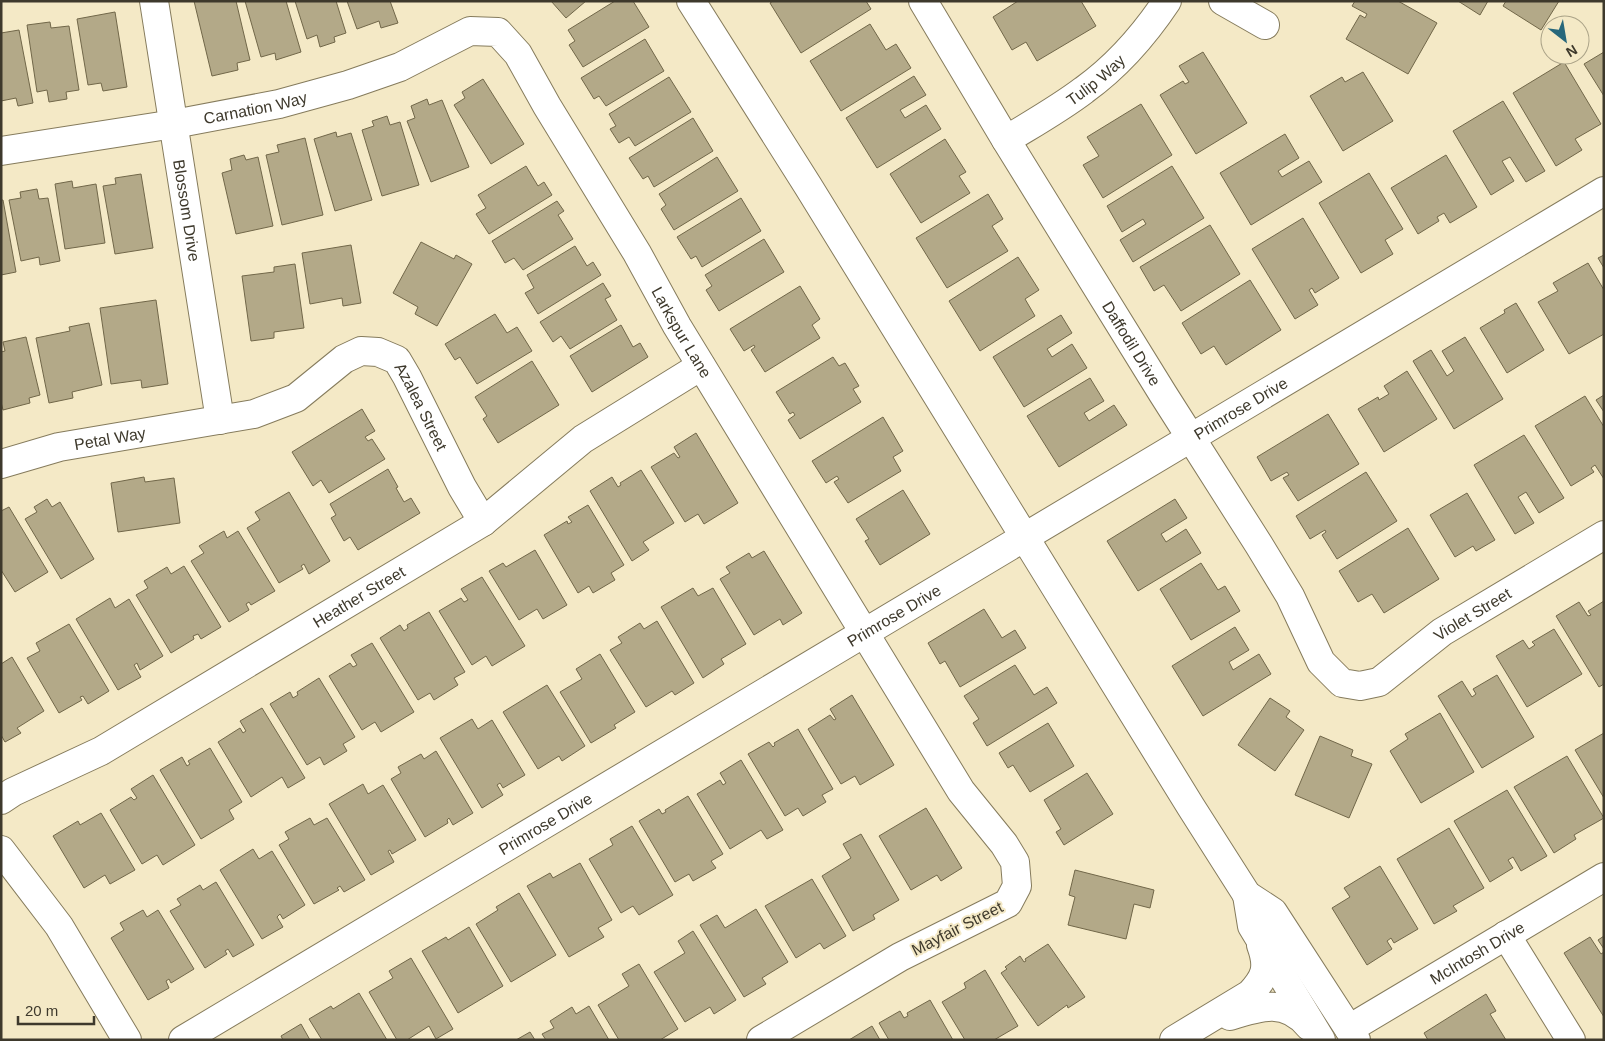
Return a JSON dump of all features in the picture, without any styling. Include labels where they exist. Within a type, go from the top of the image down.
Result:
[{"type":"street","name":"Blossom Drive","points":[[154,1],[220,420]]},
{"type":"street","points":[[691,1],[808,186],[1024,538],[1247,895],[1252,926],[1320,1039]]},
{"type":"street","name":"Daffodil Drive","points":[[923,1],[1006,140],[1290,596],[1321,662],[1342,683]]},
{"type":"street","name":"Tulip Way","points":[[1006,140],[1085,90],[1122,56],[1153,22],[1167,1]]},
{"type":"street","points":[[1223,1],[1265,25]]},
{"type":"street","name":"Carnation Way","points":[[1,151],[174,124],[279,104],[348,85],[400,67],[470,31],[498,32]]},
{"type":"street","name":"Larkspur Lane","points":[[498,32],[518,54],[547,106],[637,253],[701,366],[865,632]]},
{"type":"street","name":"Primrose Drive","points":[[183,1040],[1604,191]]},
{"type":"street","name":"Azalea Street","points":[[220,420],[254,414],[296,398],[344,359],[361,351],[378,352],[397,360],[407,376],[462,488],[483,522]]},
{"type":"street","name":"Heather Street","points":[[1,800],[13,792],[101,751],[483,522],[583,439],[701,366]]},
{"type":"street","name":"Petal Way","points":[[1,464],[59,447],[220,420]]},
{"type":"street","name":"Violet Street","points":[[1342,683],[1360,686],[1379,682],[1442,632],[1604,535]]},
{"type":"street","name":"Mayfair Street","points":[[761,1040],[900,956],[1008,903],[1017,886],[1015,862],[1004,844],[961,790],[865,632]]},
{"type":"street","points":[[1,850],[59,926],[127,1040]]},
{"type":"street","name":"McIntosh Drive","points":[[1353,1034],[1506,935],[1604,877]]},
{"type":"street","points":[[1247,895],[1273,912],[1353,1034]]},
{"type":"street","points":[[1506,935],[1571,1040]]},
{"type":"street","points":[[1180,1036],[1250,994],[1263,980],[1266,968],[1258,936]]},
{"type":"street","points":[[1180,1036],[1259,1007],[1275,1006],[1294,1011],[1320,1039]]},
{"type":"building","points":[[194,1],[236,1],[250,60],[237,63],[238,70],[212,76]]},
{"type":"building","points":[[245,1],[286,1],[301,52],[276,60],[275,53],[261,57]]},
{"type":"building","points":[[295,1],[336,1],[346,33],[334,37],[335,42],[320,47],[317,35],[307,39]]},
{"type":"building","points":[[347,1],[390,1],[398,23],[381,28],[379,21],[357,29]]},
{"type":"building","points":[[551,1],[586,1],[566,18]]},
{"type":"building","points":[[615,1],[633,1],[649,27],[583,67],[569,45],[575,41],[568,30]]},
{"type":"building","points":[[773,1],[866,1],[871,9],[801,53],[770,3]]},
{"type":"building","points":[[1018,1],[1081,1],[1096,26],[1037,61],[1026,42],[1012,50],[993,17]]},
{"type":"building","points":[[1355,1],[1398,1],[1437,23],[1408,74],[1346,39],[1360,15],[1365,18],[1367,14],[1352,6]]},
{"type":"building","points":[[1458,1],[1488,1],[1480,15]]},
{"type":"building","points":[[1506,1],[1559,1],[1550,15],[1540,15],[1540,29],[1503,6]]},
{"type":"building","points":[[115,12],[127,87],[103,91],[101,83],[88,85],[77,19]]},
{"type":"building","points":[[50,22],[51,28],[69,26],[79,90],[66,92],[67,99],[49,102],[47,90],[37,92],[27,25]]},
{"type":"building","points":[[870,24],[886,50],[896,44],[911,68],[841,111],[810,61]]},
{"type":"building","points":[[19,30],[33,103],[18,106],[16,98],[1,101],[1,33]]},
{"type":"building","points":[[645,39],[664,71],[606,106],[599,96],[594,99],[581,78]]},
{"type":"building","points":[[1203,52],[1247,123],[1196,154],[1160,95],[1183,81],[1185,84],[1189,82],[1179,66]]},
{"type":"building","points":[[1604,52],[1604,96],[1585,65],[1590,65],[1590,60]]},
{"type":"building","points":[[1559,65],[1566,65],[1601,124],[1575,139],[1582,150],[1556,166],[1513,93]]},
{"type":"building","points":[[1363,72],[1393,121],[1343,151],[1310,96],[1342,77],[1345,82]]},
{"type":"building","points":[[914,76],[926,95],[900,110],[905,118],[926,105],[941,129],[877,168],[846,118]]},
{"type":"building","points":[[669,77],[691,112],[635,146],[629,137],[619,143],[610,129],[616,126],[609,114]]},
{"type":"building","points":[[483,79],[524,144],[491,164],[454,105],[465,98],[462,92]]},
{"type":"building","points":[[427,99],[429,105],[442,100],[469,167],[431,182],[407,121],[415,118],[411,106]]},
{"type":"building","points":[[1503,101],[1545,171],[1526,182],[1510,157],[1502,161],[1514,181],[1491,195],[1453,131]]},
{"type":"building","points":[[1141,104],[1172,155],[1103,198],[1083,165],[1099,156],[1087,137]]},
{"type":"building","points":[[387,116],[390,125],[400,122],[419,185],[382,196],[362,130],[374,126],[372,121]]},
{"type":"building","points":[[693,118],[713,151],[654,187],[648,176],[643,179],[629,158]]},
{"type":"building","points":[[336,132],[337,137],[351,133],[372,200],[335,211],[314,139]]},
{"type":"building","points":[[1285,134],[1299,158],[1278,171],[1282,177],[1309,161],[1322,182],[1251,225],[1220,173]]},
{"type":"building","points":[[305,138],[323,215],[282,225],[266,155],[279,152],[277,145]]},
{"type":"building","points":[[945,139],[966,172],[959,176],[970,193],[921,223],[890,174]]},
{"type":"building","points":[[244,155],[246,160],[258,157],[273,226],[236,234],[222,173],[232,170],[230,159]]},
{"type":"building","points":[[1446,155],[1477,207],[1450,223],[1444,213],[1437,217],[1439,221],[1418,234],[1391,188]]},
{"type":"building","points":[[717,157],[738,191],[674,230],[661,209],[666,205],[659,194]]},
{"type":"building","points":[[526,166],[538,186],[544,182],[552,195],[489,234],[476,214],[486,208],[478,195]]},
{"type":"building","points":[[1172,166],[1204,218],[1133,262],[1120,240],[1146,224],[1143,219],[1122,232],[1107,206]]},
{"type":"building","points":[[1369,173],[1403,229],[1385,240],[1393,254],[1361,273],[1319,203]]},
{"type":"building","points":[[141,174],[153,248],[115,254],[103,186],[116,184],[115,178]]},
{"type":"building","points":[[72,181],[73,188],[96,184],[105,243],[65,249],[55,184]]},
{"type":"building","points":[[37,189],[39,199],[48,198],[60,261],[40,265],[39,257],[21,261],[9,200],[21,198],[20,192]]},
{"type":"building","points":[[988,194],[1003,219],[992,226],[1008,251],[947,288],[916,238]]},
{"type":"building","points":[[741,198],[761,231],[702,267],[696,256],[691,259],[677,237]]},
{"type":"building","points":[[1,200],[3,200],[16,272],[1,275]]},
{"type":"building","points":[[557,201],[564,211],[558,215],[573,239],[523,270],[514,258],[505,263],[492,241]]},
{"type":"building","points":[[1303,218],[1339,278],[1315,293],[1312,288],[1309,290],[1318,305],[1295,319],[1252,249]]},
{"type":"building","points":[[1210,225],[1240,274],[1181,311],[1164,285],[1154,291],[1140,267]]},
{"type":"building","points":[[764,239],[784,272],[719,311],[706,290],[712,286],[705,275]]},
{"type":"building","points":[[421,242],[454,259],[456,255],[472,264],[437,326],[415,314],[418,307],[393,293]]},
{"type":"building","points":[[351,245],[361,303],[343,306],[342,298],[310,304],[302,253]]},
{"type":"building","points":[[575,246],[587,266],[593,262],[601,275],[538,314],[525,293],[534,288],[527,275]]},
{"type":"building","points":[[1604,255],[1604,268],[1598,258]]},
{"type":"building","points":[[1018,257],[1039,290],[1025,299],[1035,316],[980,351],[949,301]]},
{"type":"building","points":[[1588,263],[1604,290],[1604,334],[1569,354],[1538,302],[1558,291],[1553,283]]},
{"type":"building","points":[[295,264],[304,328],[274,332],[274,338],[251,341],[242,276],[274,272],[274,267]]},
{"type":"building","points":[[1250,280],[1281,330],[1226,365],[1214,346],[1201,354],[1182,323]]},
{"type":"building","points":[[603,283],[611,296],[605,299],[617,320],[570,349],[561,336],[553,342],[540,322]]},
{"type":"building","points":[[800,286],[820,319],[812,325],[820,338],[765,372],[751,350],[755,347],[754,345],[744,351],[730,329]]},
{"type":"building","points":[[156,300],[168,384],[142,388],[141,380],[111,384],[100,308]]},
{"type":"building","points":[[1516,303],[1544,350],[1507,373],[1480,328],[1505,313],[1504,310]]},
{"type":"building","points":[[495,314],[507,333],[517,327],[532,351],[477,384],[460,357],[455,360],[445,344]]},
{"type":"building","points":[[1061,315],[1072,333],[1047,349],[1052,357],[1072,344],[1087,368],[1024,407],[993,357]]},
{"type":"building","points":[[89,323],[102,385],[72,392],[73,398],[49,403],[36,338],[70,331],[69,327]]},
{"type":"building","points":[[621,325],[633,347],[640,343],[648,357],[592,392],[570,356]]},
{"type":"building","points":[[26,337],[40,395],[29,398],[30,403],[3,410],[1,402],[1,352],[5,351],[3,342]]},
{"type":"building","points":[[1465,337],[1503,399],[1454,429],[1413,361],[1431,350],[1447,376],[1454,371],[1442,351]]},
{"type":"building","points":[[833,357],[839,366],[845,363],[859,386],[853,389],[861,402],[800,439],[788,420],[795,415],[793,412],[790,414],[776,392]]},
{"type":"building","points":[[532,361],[559,405],[498,443],[483,419],[487,416],[475,397]]},
{"type":"building","points":[[1407,371],[1437,419],[1384,452],[1358,409],[1378,397],[1379,400],[1389,394],[1384,386]]},
{"type":"building","points":[[1090,378],[1104,401],[1084,413],[1089,421],[1114,405],[1127,425],[1059,467],[1027,416]]},
{"type":"building","points":[[1604,395],[1604,412],[1596,400]]},
{"type":"building","points":[[1585,396],[1604,427],[1604,479],[1595,465],[1591,468],[1594,472],[1571,486],[1535,426]]},
{"type":"building","points":[[362,409],[375,431],[365,437],[368,441],[372,439],[385,459],[329,493],[321,480],[313,486],[292,452]]},
{"type":"building","points":[[1328,414],[1359,464],[1298,501],[1283,478],[1289,475],[1287,472],[1271,481],[1257,457]]},
{"type":"building","points":[[883,417],[903,451],[893,457],[901,471],[848,503],[834,482],[839,479],[837,476],[826,483],[812,461]]},
{"type":"building","points":[[696,433],[738,503],[704,524],[698,514],[685,522],[651,467],[674,453],[678,458],[680,457],[674,447]]},
{"type":"building","points":[[1524,435],[1564,498],[1539,513],[1526,492],[1518,497],[1534,523],[1515,534],[1474,465]]},
{"type":"building","points":[[388,469],[404,502],[411,498],[420,513],[358,550],[350,537],[344,541],[331,518],[336,515],[330,504]]},
{"type":"building","points":[[641,470],[674,523],[643,542],[649,550],[632,561],[590,491],[612,477],[618,487],[621,485],[620,483]]},
{"type":"building","points":[[1366,472],[1397,521],[1337,559],[1322,535],[1326,532],[1325,530],[1310,539],[1296,516]]},
{"type":"building","points":[[144,477],[145,482],[174,478],[180,523],[118,532],[111,483]]},
{"type":"building","points":[[903,490],[930,534],[880,565],[865,541],[869,539],[856,519]]},
{"type":"building","points":[[289,492],[330,561],[309,574],[304,564],[301,566],[303,569],[279,583],[247,528],[260,520],[255,512]]},
{"type":"building","points":[[1467,493],[1495,540],[1476,551],[1473,546],[1455,557],[1430,515]]},
{"type":"building","points":[[47,499],[52,507],[60,502],[94,559],[61,579],[25,519],[37,512],[34,507]]},
{"type":"building","points":[[1175,499],[1187,518],[1161,534],[1166,542],[1186,529],[1201,553],[1138,591],[1107,541]]},
{"type":"building","points":[[588,505],[624,565],[611,573],[615,580],[593,593],[589,586],[578,593],[544,535],[567,521],[568,524],[572,522],[568,517]]},
{"type":"building","points":[[9,507],[48,572],[15,592],[1,570],[1,511]]},
{"type":"building","points":[[1408,528],[1439,579],[1384,613],[1372,594],[1358,602],[1339,571]]},
{"type":"building","points":[[224,531],[227,538],[238,531],[275,591],[251,605],[249,602],[246,604],[249,610],[229,622],[191,561],[204,553],[199,546]]},
{"type":"building","points":[[535,550],[567,605],[543,619],[537,609],[519,620],[489,571],[503,563],[506,567]]},
{"type":"building","points":[[764,551],[802,613],[783,625],[780,619],[754,635],[720,579],[730,573],[726,567],[749,553],[752,558]]},
{"type":"building","points":[[1201,563],[1218,590],[1225,586],[1240,611],[1191,640],[1160,589]]},
{"type":"building","points":[[184,566],[221,627],[201,639],[198,634],[193,636],[194,639],[171,653],[136,595],[148,588],[144,581],[167,567],[171,574]]},
{"type":"building","points":[[482,577],[525,646],[492,666],[486,656],[472,665],[439,611],[461,598],[464,602],[468,600],[461,589]]},
{"type":"building","points":[[693,588],[698,596],[713,588],[746,644],[721,659],[724,664],[703,678],[661,607]]},
{"type":"building","points":[[110,598],[115,608],[129,599],[163,656],[140,670],[137,663],[134,665],[141,677],[118,690],[76,619]]},
{"type":"building","points":[[1604,601],[1604,684],[1599,687],[1556,616],[1579,602],[1588,616],[1591,615],[1588,611]]},
{"type":"building","points":[[984,609],[1002,638],[1015,630],[1026,648],[960,687],[945,661],[940,664],[928,643]]},
{"type":"building","points":[[429,612],[465,672],[454,678],[458,685],[434,700],[430,693],[418,700],[380,638],[400,625],[404,631],[408,628],[407,625]]},
{"type":"building","points":[[657,621],[694,683],[675,695],[672,691],[646,707],[610,650],[622,643],[618,637],[640,623],[644,629]]},
{"type":"building","points":[[69,624],[109,691],[88,704],[83,696],[80,697],[82,700],[59,713],[27,658],[40,651],[36,643]]},
{"type":"building","points":[[1235,627],[1249,650],[1229,662],[1233,670],[1259,654],[1271,674],[1203,716],[1172,666]]},
{"type":"building","points":[[1554,629],[1582,674],[1527,707],[1496,656],[1523,640],[1529,649],[1535,645],[1532,642]]},
{"type":"building","points":[[372,643],[414,712],[381,732],[375,722],[362,730],[329,676],[350,663],[353,667],[357,665],[351,655]]},
{"type":"building","points":[[600,654],[635,712],[614,725],[616,728],[591,743],[560,692],[582,679],[576,669]]},
{"type":"building","points":[[12,657],[44,711],[17,728],[21,733],[5,742],[1,735],[1,664]]},
{"type":"building","points":[[1015,665],[1034,695],[1047,687],[1057,703],[987,746],[973,723],[979,719],[964,696]]},
{"type":"building","points":[[1497,675],[1534,737],[1482,768],[1438,696],[1462,681],[1472,697],[1476,694],[1473,689]]},
{"type":"building","points":[[319,678],[355,737],[343,744],[347,751],[324,765],[320,757],[307,765],[270,704],[290,692],[293,698],[298,695],[297,692]]},
{"type":"building","points":[[547,685],[585,746],[562,761],[559,756],[538,769],[503,712]]},
{"type":"building","points":[[852,695],[894,765],[860,785],[855,776],[841,784],[808,729],[830,715],[834,720],[836,719],[830,709]]},
{"type":"building","points":[[1270,698],[1290,711],[1286,717],[1304,730],[1275,771],[1238,745]]},
{"type":"building","points":[[262,708],[305,778],[288,788],[282,777],[251,797],[218,742],[240,728],[243,733],[246,731],[240,721]]},
{"type":"building","points":[[1440,713],[1474,772],[1421,803],[1390,751],[1408,739],[1405,734]]},
{"type":"building","points":[[472,719],[478,729],[492,720],[525,775],[503,788],[500,783],[497,785],[503,795],[482,808],[440,738]]},
{"type":"building","points":[[1048,723],[1074,766],[1030,792],[1013,765],[1008,768],[999,753]]},
{"type":"building","points":[[798,729],[833,789],[822,795],[826,802],[803,816],[798,808],[785,816],[748,754],[769,742],[773,747],[774,743]]},
{"type":"building","points":[[1604,733],[1604,798],[1575,750]]},
{"type":"building","points":[[1320,736],[1353,750],[1351,756],[1372,764],[1349,818],[1295,795]]},
{"type":"building","points":[[210,748],[242,802],[229,810],[234,819],[201,839],[160,770],[182,757],[187,766],[190,764],[188,761]]},
{"type":"building","points":[[436,751],[473,813],[453,825],[449,818],[447,820],[448,823],[425,837],[391,779],[401,773],[398,767],[421,754],[424,759]]},
{"type":"building","points":[[1567,756],[1604,818],[1574,835],[1576,839],[1554,853],[1514,787]]},
{"type":"building","points":[[741,760],[783,830],[767,839],[761,830],[730,849],[697,794],[720,780],[723,785],[726,783],[720,773]]},
{"type":"building","points":[[1087,773],[1113,814],[1064,845],[1056,832],[1061,829],[1044,800]]},
{"type":"building","points":[[153,775],[195,845],[163,865],[157,855],[142,864],[110,810],[131,797],[134,800],[137,798],[131,789]]},
{"type":"building","points":[[363,784],[368,794],[383,785],[416,840],[392,854],[390,850],[388,851],[394,862],[371,875],[329,804]]},
{"type":"building","points":[[1507,790],[1547,856],[1521,871],[1513,857],[1508,860],[1513,868],[1490,882],[1454,821]]},
{"type":"building","points":[[688,796],[723,854],[711,861],[716,868],[693,881],[689,874],[675,882],[639,821],[659,809],[662,814],[666,812],[665,810]]},
{"type":"building","points":[[926,808],[962,868],[941,881],[937,875],[911,890],[879,836]]},
{"type":"building","points":[[101,813],[135,870],[110,884],[105,875],[84,888],[53,836],[78,821],[80,825]]},
{"type":"building","points":[[310,818],[314,825],[327,818],[365,880],[344,892],[340,886],[337,888],[339,890],[314,904],[279,845],[289,839],[285,832]]},
{"type":"building","points":[[632,826],[673,895],[639,915],[633,906],[621,913],[589,859],[613,845],[610,839]]},
{"type":"building","points":[[1449,828],[1484,888],[1453,906],[1457,911],[1434,924],[1397,859]]},
{"type":"building","points":[[861,834],[899,900],[873,915],[875,919],[853,931],[822,876],[851,858],[843,844]]},
{"type":"building","points":[[253,849],[259,859],[272,851],[305,905],[283,919],[280,914],[277,917],[283,927],[262,939],[220,870]]},
{"type":"building","points":[[580,863],[612,920],[598,928],[604,937],[569,957],[527,886],[550,873],[553,878]]},
{"type":"building","points":[[1380,866],[1418,929],[1394,943],[1391,938],[1387,941],[1392,949],[1367,965],[1332,908],[1350,897],[1344,888]]},
{"type":"building","points":[[1075,870],[1154,890],[1150,908],[1134,904],[1126,939],[1068,925],[1075,897],[1069,895]]},
{"type":"building","points":[[812,879],[846,936],[824,949],[820,943],[796,958],[765,906]]},
{"type":"building","points":[[216,882],[254,945],[233,957],[228,949],[225,951],[227,954],[205,968],[170,911],[181,905],[177,899],[200,885],[203,890]]},
{"type":"building","points":[[519,893],[556,955],[511,982],[476,924],[498,910],[496,907]]},
{"type":"building","points":[[756,909],[788,962],[762,978],[766,984],[744,997],[700,925],[717,915],[725,928]]},
{"type":"building","points":[[143,910],[147,917],[158,910],[194,969],[171,983],[169,979],[166,981],[169,988],[148,1000],[111,938],[124,930],[120,923]]},
{"type":"building","points":[[469,927],[503,986],[458,1013],[422,951],[446,937],[448,940]]},
{"type":"building","points":[[693,931],[736,1000],[714,1014],[710,1007],[685,1022],[654,972],[685,953],[678,941]]},
{"type":"building","points":[[1604,936],[1604,949],[1598,940]]},
{"type":"building","points":[[1590,937],[1601,954],[1604,952],[1604,1017],[1564,953]]},
{"type":"building","points":[[1048,944],[1085,997],[1068,1008],[1067,1005],[1038,1026],[1001,973],[1007,969],[1005,967],[1020,956],[1024,962],[1026,961],[1025,959]]},
{"type":"building","points":[[411,958],[453,1029],[436,1039],[429,1026],[407,1040],[397,1040],[369,992],[393,978],[389,971]]},
{"type":"building","points":[[639,964],[678,1029],[660,1040],[619,1040],[598,1005],[629,986],[622,974]]},
{"type":"building","points":[[985,970],[1018,1026],[994,1040],[965,1040],[942,1002],[966,988],[964,983]]},
{"type":"building","points":[[359,993],[387,1040],[322,1040],[309,1019],[331,1006],[333,1009]]},
{"type":"building","points":[[1486,994],[1496,1011],[1490,1014],[1506,1040],[1428,1040],[1424,1033]]},
{"type":"building","points":[[930,1000],[953,1040],[889,1040],[879,1023],[900,1011],[904,1018],[908,1016],[907,1013]]},
{"type":"building","points":[[589,1006],[609,1040],[546,1040],[542,1034],[554,1028],[550,1021],[572,1007],[576,1014]]},
{"type":"building","points":[[301,1024],[310,1040],[283,1040],[281,1036]]},
{"type":"building","points":[[872,1026],[880,1040],[849,1040]]},
{"type":"building","points":[[530,1032],[535,1040],[516,1040]]}]
